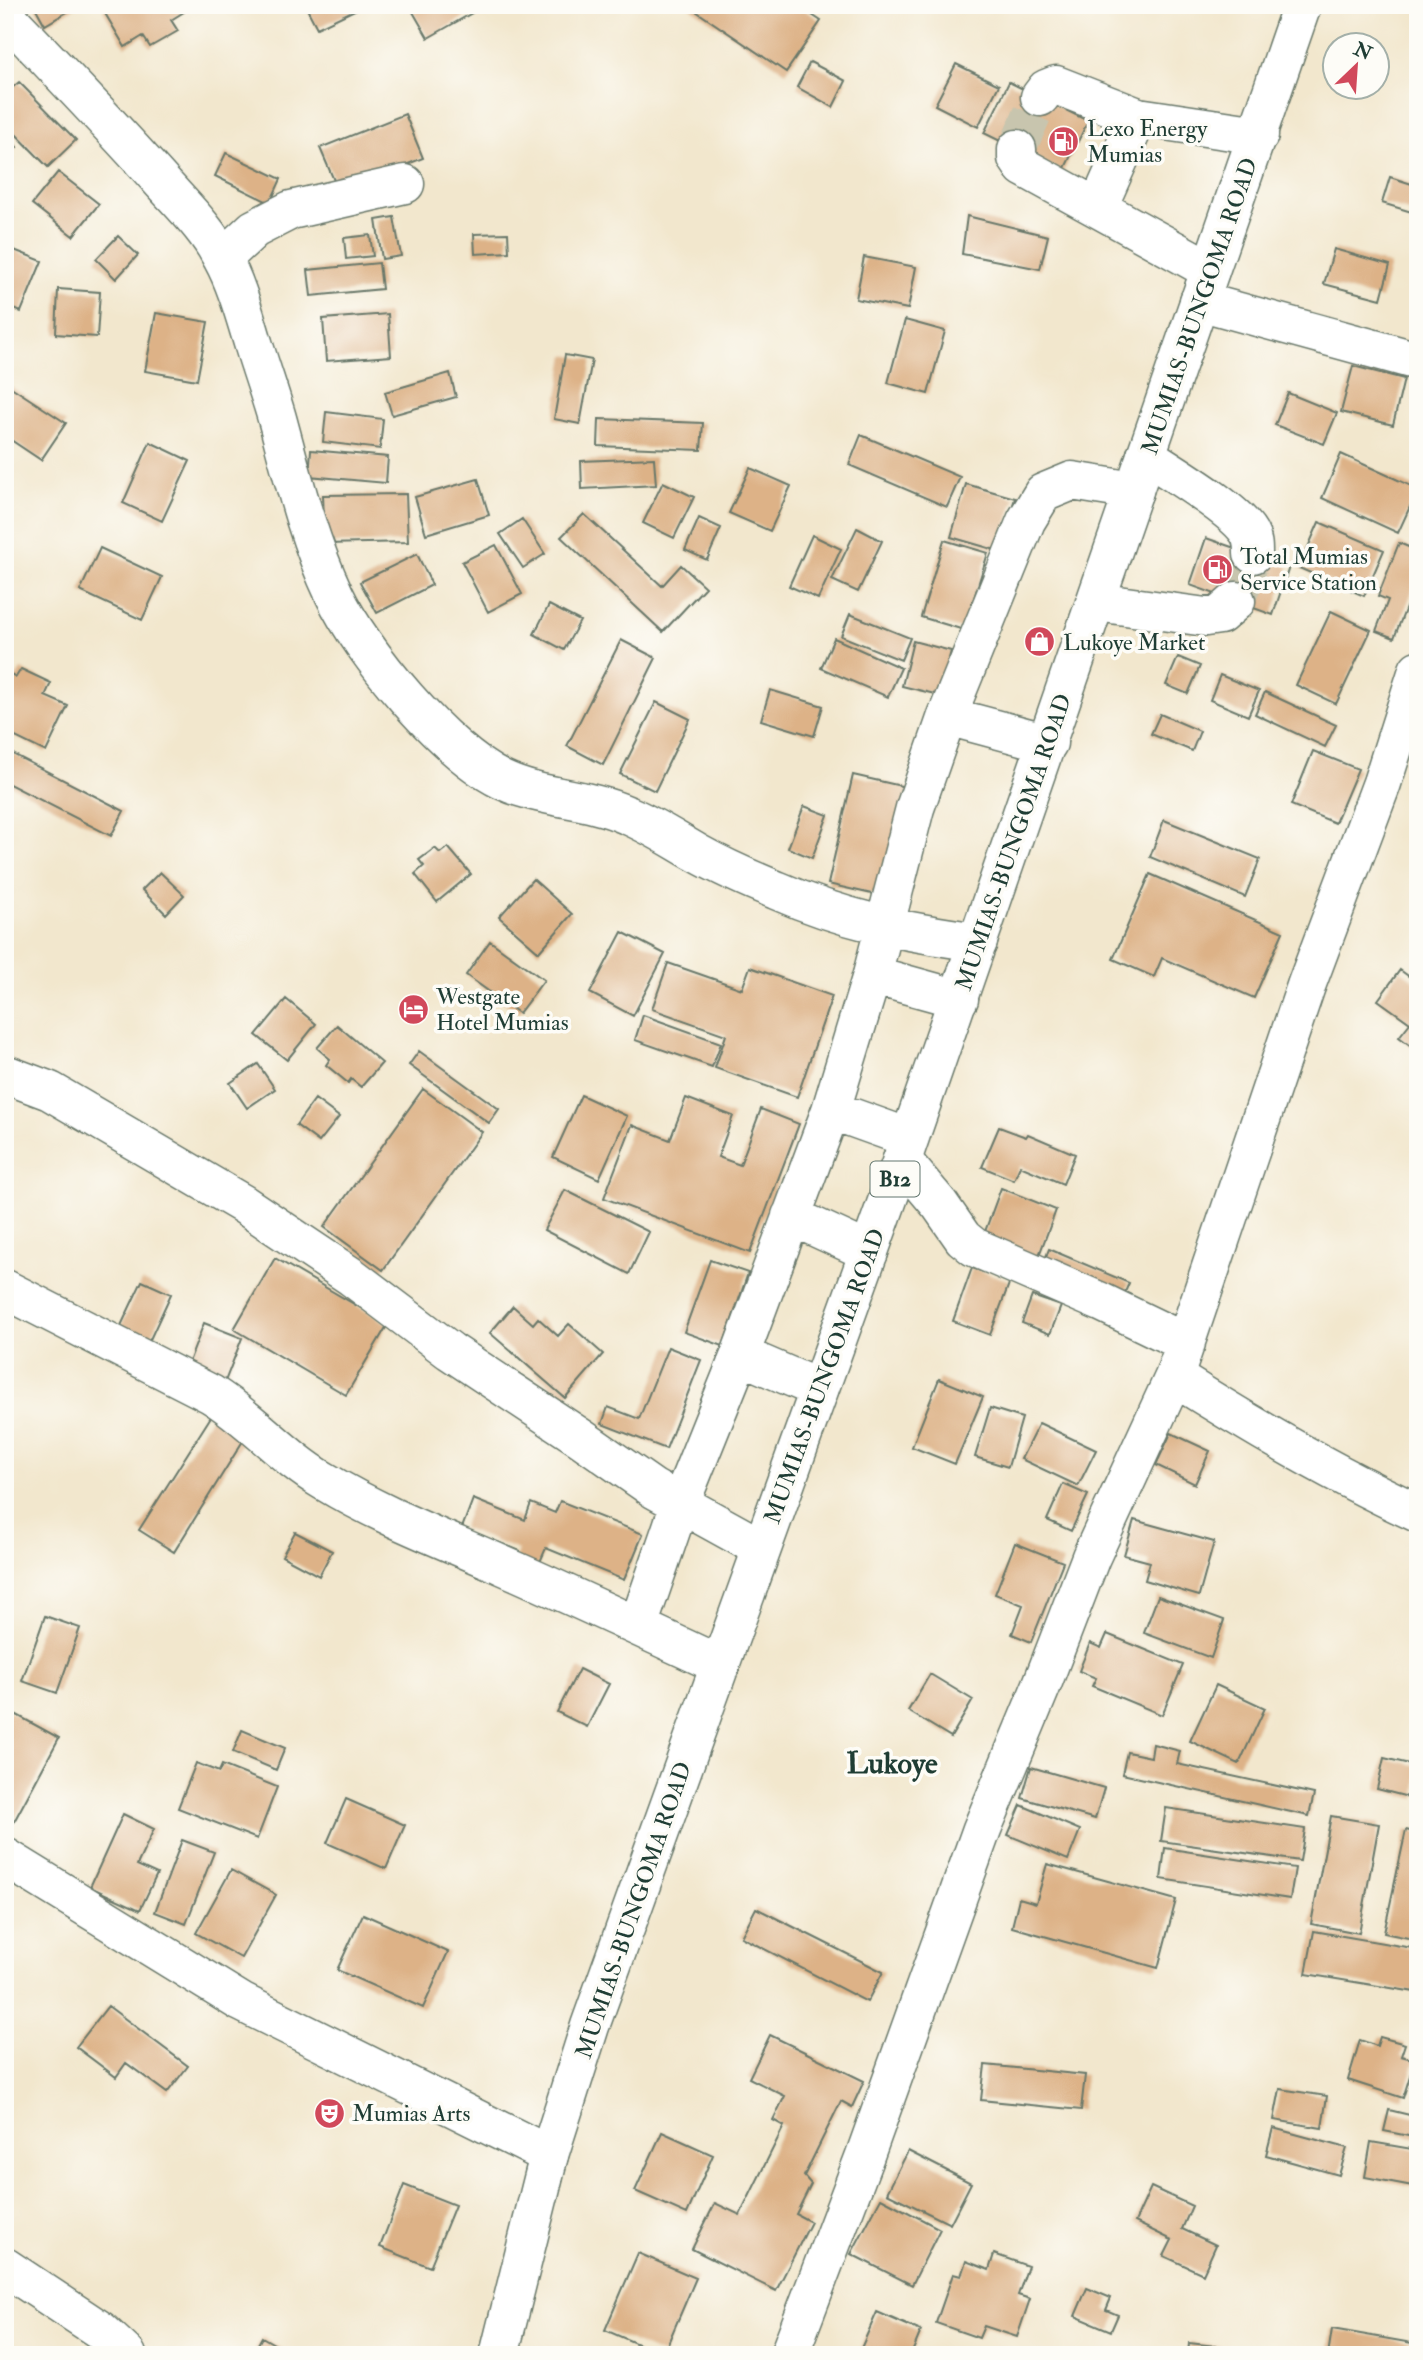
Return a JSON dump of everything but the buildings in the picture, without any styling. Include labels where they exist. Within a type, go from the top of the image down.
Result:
[{"type":"main road","name":"MUMIAS-BUNGOMA ROAD","points":[[499,2355],[549,2155],[590,2026],[959,999],[1303,5]]},
{"type":"main road","points":[[5,15],[187,210],[223,258],[274,409],[298,499],[320,563],[336,598],[367,647],[449,743],[477,766],[503,780],[534,791],[600,805],[626,814],[698,854],[777,891],[842,916],[885,927],[978,942]]},
{"type":"main road","points":[[1040,97],[1046,89],[1056,85],[1138,117],[1259,135]]},
{"type":"main road","points":[[1098,207],[1138,117]]},
{"type":"main road","points":[[1017,149],[1017,158],[1023,167],[1098,207],[1204,286],[1418,361]]},
{"type":"main road","points":[[223,258],[254,229],[291,210],[405,184]]},
{"type":"main road","points":[[638,1626],[680,1504],[740,1355],[831,1110],[872,975],[915,808],[947,716],[1026,521],[1043,493],[1072,481],[1140,473],[1194,486],[1240,522],[1253,543],[1253,554]]},
{"type":"main road","points":[[1096,602],[1206,617],[1220,615],[1236,601]]},
{"type":"main road","points":[[789,2355],[864,2158],[982,1829],[1091,1557],[1180,1360],[1306,986],[1382,783],[1418,670]]},
{"type":"main road","points":[[947,716],[1048,743]]},
{"type":"main road","points":[[872,975],[959,999]]},
{"type":"main road","points":[[5,1074],[50,1091],[243,1204],[352,1277],[473,1367],[654,1489],[761,1548]]},
{"type":"main road","points":[[831,1110],[906,1149],[940,1205],[963,1238],[974,1247],[1101,1302],[1180,1360],[1264,1434],[1335,1473],[1418,1513]]},
{"type":"main road","points":[[791,1216],[869,1252]]},
{"type":"main road","points":[[5,1289],[230,1405],[286,1454],[324,1481],[404,1522],[719,1665]]},
{"type":"main road","points":[[740,1355],[819,1389]]},
{"type":"main road","points":[[5,1857],[241,2002],[549,2155]]},
{"type":"main road","points":[[5,2267],[100,2330],[127,2355]]},
{"type":"tunnel","points":[[1017,149],[1040,97]]},
{"type":"tunnel","points":[[1236,601],[1253,554]]},
{"type":"place","name":"Lexo Energy Mumias","points":[[1064,141]]},
{"type":"place","name":"Total Mumias Service Station","points":[[1217,569]]},
{"type":"place","name":"Lukoye Market","points":[[1040,642]]},
{"type":"place","name":"Westgate Hotel Mumias","points":[[413,1009]]},
{"type":"place","name":"Mumias Arts","points":[[329,2113]]},
{"type":"district","name":"Lukoye","points":[[892,1763]]}]
